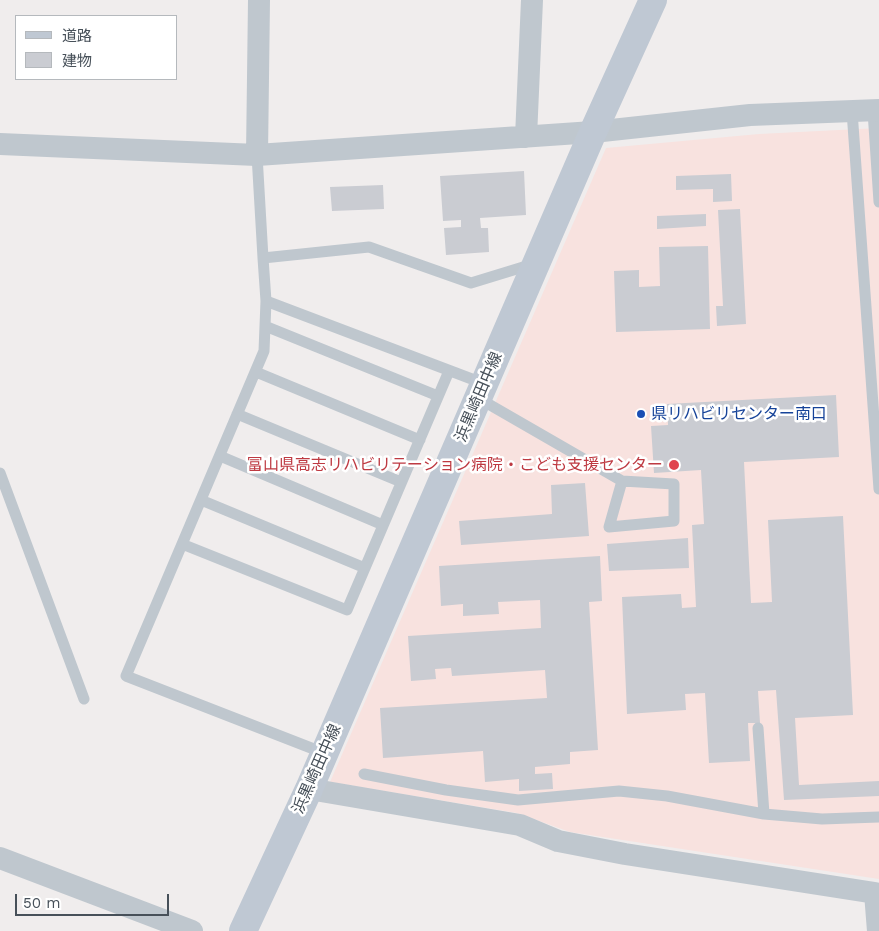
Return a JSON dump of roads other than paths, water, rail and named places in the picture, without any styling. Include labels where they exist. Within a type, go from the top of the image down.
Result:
[{"type":"main road","name":"浜黒崎田中線","points":[[243,931],[309,789],[593,132],[653,0]]},
{"type":"street","points":[[257,155],[259,0]]},
{"type":"street","points":[[526,137],[532,0]]},
{"type":"street","points":[[0,144],[257,155],[593,132],[750,115],[868,111]]},
{"type":"street","points":[[309,789],[520,825],[558,842],[875,893],[878,931]]},
{"type":"street","points":[[0,858],[192,931]]},
{"type":"lane","points":[[868,111],[879,202]]},
{"type":"lane","points":[[868,111],[879,489]]},
{"type":"lane","points":[[257,155],[266,301],[264,351],[126,676],[324,753]]},
{"type":"lane","points":[[263,258],[369,247],[471,283],[537,263]]},
{"type":"lane","points":[[266,301],[449,370],[622,481],[674,484],[674,521],[608,527],[622,481]]},
{"type":"lane","points":[[266,326],[438,396]]},
{"type":"lane","points":[[182,544],[347,610],[449,370]]},
{"type":"lane","points":[[256,372],[420,440]]},
{"type":"lane","points":[[238,414],[401,482]]},
{"type":"lane","points":[[220,456],[383,524]]},
{"type":"lane","points":[[0,473],[84,699]]},
{"type":"lane","points":[[201,500],[365,568]]},
{"type":"lane","points":[[758,728],[764,814]]},
{"type":"lane","points":[[364,774],[446,790],[518,800],[619,791],[668,796],[764,814],[822,819],[879,817]]},
{"type":"place","name":"県リハビリセンター南口","points":[[641,414]]},
{"type":"place","name":"富山県高志リハビリテーション病院・こども支援センター","points":[[674,465]]}]
